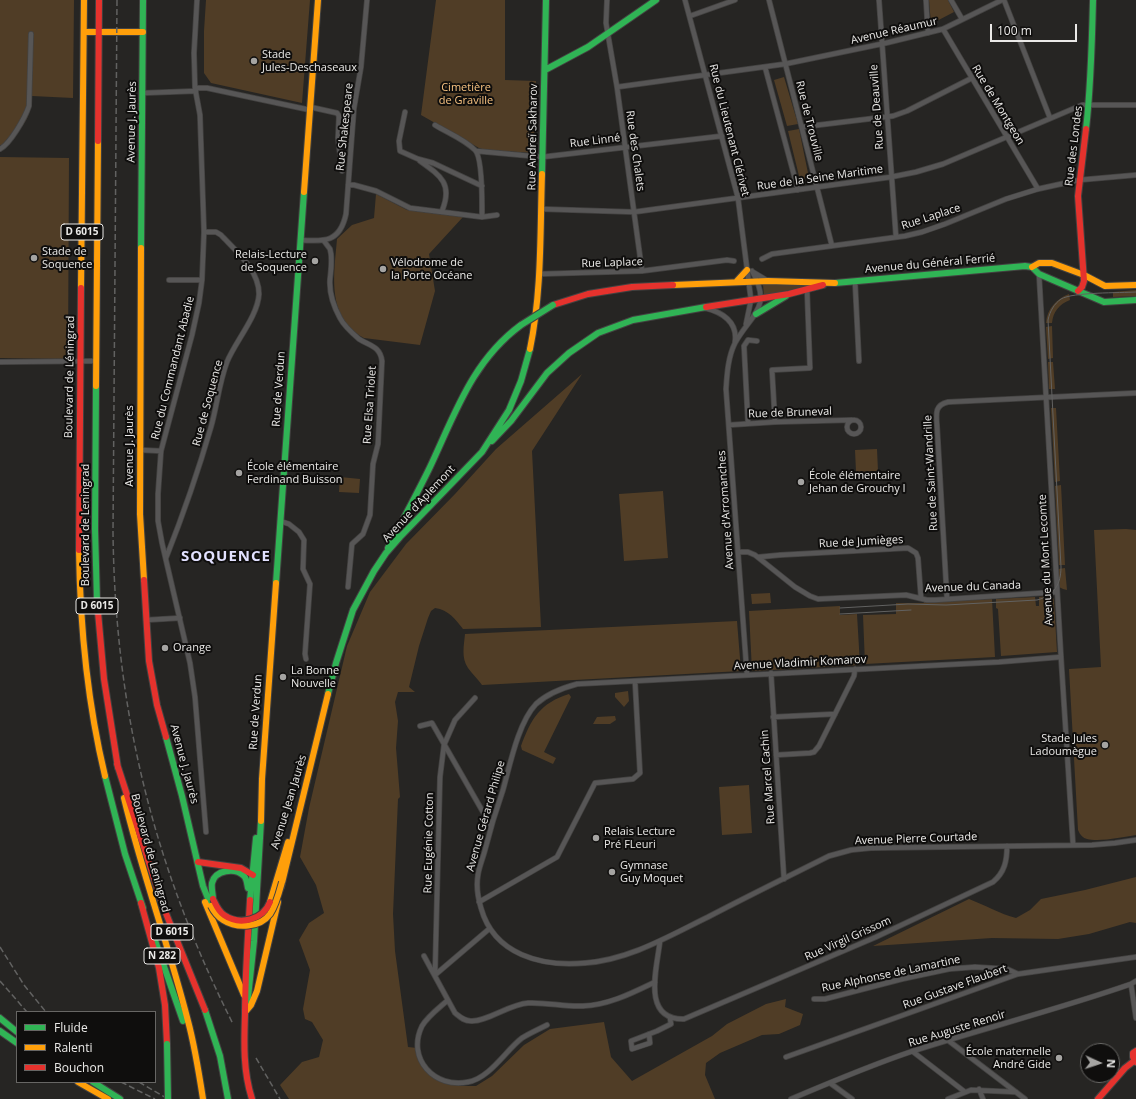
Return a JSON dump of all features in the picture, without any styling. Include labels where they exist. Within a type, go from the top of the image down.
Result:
[{"type":"main road","name":"Boulevard de Léningrad","points":[[84,0],[78,518],[82,625],[88,687],[100,752]]},
{"type":"main road","name":"D 6015","points":[[97,361],[99,0]]},
{"type":"main road","name":"Avenue J. Jaurès","points":[[143,0],[140,306],[140,514],[146,620],[152,682],[203,886]]},
{"type":"main road","name":"Rue de Verdun","points":[[246,1012],[253,958],[258,888],[262,780],[318,0]]},
{"type":"main road","name":"Rue Andreï Sakharov","points":[[539,274],[546,0]]},
{"type":"main road","points":[[545,70],[560,63],[608,33],[656,0]]},
{"type":"main road","name":"Rue des Londes","points":[[1078,291],[1082,289],[1084,284],[1078,196],[1089,105],[1093,0]]},
{"type":"main road","points":[[84,32],[143,32]]},
{"type":"main road","points":[[1039,263],[1039,274]]},
{"type":"main road","points":[[1136,285],[1106,286],[1084,275],[1052,263],[1039,263],[1032,267],[1039,274],[1104,302],[1136,300]]},
{"type":"main road","name":"Avenue du Général Ferrié","points":[[829,283],[981,269],[1025,266],[1032,267]]},
{"type":"main road","points":[[736,282],[748,269]]},
{"type":"main road","name":"Avenue d'Aplemont","points":[[315,752],[336,663],[353,610],[374,571],[400,537],[482,452],[509,410],[521,381],[529,355],[536,320],[539,274]]},
{"type":"main road","points":[[386,554],[391,541],[426,476],[472,379],[492,352],[509,333],[553,305],[588,294],[632,287],[768,281],[829,283]]},
{"type":"main road","points":[[482,452],[511,421],[547,374],[569,353],[598,333],[633,320],[789,294],[829,283]]},
{"type":"main road","points":[[756,314],[789,294]]},
{"type":"main road","name":"Boulevard de Leningrad","points":[[97,361],[94,529],[98,628],[106,702],[127,812],[182,998],[196,1059]]},
{"type":"main road","name":"Boulevard de Leningrad","points":[[100,752],[121,839],[141,903],[160,950],[196,1059]]},
{"type":"main road","name":"Avenue Jean Jaurès","points":[[282,882],[315,752]]},
{"type":"main road","name":"Avenue Jean Jaurès","points":[[213,899],[222,913],[234,920],[252,919],[261,915],[267,910],[315,752]]},
{"type":"main road","name":"D 6015","points":[[117,764],[154,882],[170,927],[201,1000],[216,1042],[228,1099]]},
{"type":"main road","name":"Rue de Verdun","points":[[252,1099],[248,1086],[244,1054],[246,1012],[245,996],[251,874],[256,845],[259,789],[262,780]]},
{"type":"main road","points":[[240,868],[250,861],[256,845]]},
{"type":"main road","points":[[198,862],[210,866],[240,868],[247,870],[254,877],[258,888]]},
{"type":"main road","points":[[213,899],[212,882],[215,876],[220,872],[230,871],[238,872],[246,878],[250,898]]},
{"type":"main road","points":[[203,886],[211,906],[219,918],[228,923],[255,926],[262,922],[272,910],[282,882]]},
{"type":"main road","points":[[246,1012],[257,991],[282,882]]},
{"type":"main road","points":[[203,886],[213,899]]},
{"type":"main road","points":[[203,886],[203,895],[245,996]]},
{"type":"main road","name":"D 6015","points":[[141,903],[159,968],[165,1005],[168,1099]]},
{"type":"main road","points":[[0,1018],[16,1031]]},
{"type":"main road","points":[[0,1031],[16,1042]]},
{"type":"main road","points":[[1098,1099],[1125,1068],[1135,1062],[1133,1055],[1136,1050]]},
{"type":"main road","name":"N 282","points":[[196,1059],[203,1099]]},
{"type":"main road","points":[[80,1083],[108,1099]]},
{"type":"main road","points":[[95,1083],[120,1099]]},
{"type":"street","name":"Rue du Commandant Abadie","points":[[197,0],[194,53],[196,89],[200,115],[204,232],[202,280],[199,303],[192,334],[161,451],[158,521],[190,663],[195,697],[206,832]]},
{"type":"street","name":"Rue Shakespeare","points":[[324,241],[337,234],[344,222],[354,108],[362,67],[367,0]]},
{"type":"street","name":"Rue des Chalets","points":[[607,0],[606,23],[617,88],[642,271]]},
{"type":"street","name":"Rue du Lieutenant Clérivet","points":[[686,0],[738,198],[751,300]]},
{"type":"street","points":[[690,16],[735,0]]},
{"type":"street","name":"Rue de Trouville","points":[[769,0],[832,246]]},
{"type":"street","name":"Rue de Deauville","points":[[878,0],[896,237]]},
{"type":"street","points":[[926,0],[928,33]]},
{"type":"street","points":[[951,0],[962,19]]},
{"type":"street","points":[[1003,0],[1050,118]]},
{"type":"street","name":"Avenue Réaumur","points":[[617,88],[785,64],[882,44],[943,29],[1003,0]]},
{"type":"street","name":"Rue de Montgeon","points":[[943,29],[1038,189]]},
{"type":"street","points":[[0,149],[5,146],[10,139],[29,106],[31,34]]},
{"type":"street","points":[[765,67],[798,190]]},
{"type":"street","points":[[802,127],[893,116],[907,111],[972,78]]},
{"type":"street","points":[[142,93],[207,88],[337,113],[339,116],[338,138],[342,171]]},
{"type":"street","name":"Rue de la Seine Maritime","points":[[541,209],[634,212],[891,177],[944,164],[1082,105],[1136,105]]},
{"type":"street","points":[[405,112],[399,147],[400,151],[482,186]]},
{"type":"street","points":[[435,125],[469,145],[476,151],[479,158],[482,186],[482,217]]},
{"type":"street","name":"Rue Linné","points":[[476,151],[542,156],[722,136]]},
{"type":"street","points":[[418,159],[442,178],[446,196],[442,211]]},
{"type":"street","name":"Rue Laplace","points":[[762,259],[772,254],[896,237],[931,229],[1006,198],[1038,189],[1079,180],[1136,175]]},
{"type":"street","points":[[348,185],[354,185],[376,191],[410,208],[482,217],[497,215]]},
{"type":"street","name":"Rue de Soquence","points":[[166,558],[194,483],[212,425],[227,361],[254,312],[259,296],[256,279],[252,270],[221,235],[216,232],[204,232]]},
{"type":"street","points":[[300,240],[324,241]]},
{"type":"street","name":"Rue Elsa Triolet","points":[[324,241],[330,249],[331,288],[340,318],[348,329],[358,338],[379,351],[382,361],[378,444],[373,464],[370,515],[364,534],[352,544],[348,587]]},
{"type":"street","name":"Rue Laplace","points":[[539,274],[642,271],[727,260],[734,261]]},
{"type":"street","points":[[748,269],[768,281]]},
{"type":"street","name":"Rue du Lieutenant Clérivet","points":[[748,269],[758,282],[760,298]]},
{"type":"street","name":"Avenue du Mont Lecomte","points":[[1039,274],[1060,657],[1073,844]]},
{"type":"street","points":[[169,280],[202,280]]},
{"type":"street","points":[[855,281],[859,362]]},
{"type":"street","points":[[774,422],[772,370],[810,368],[807,289]]},
{"type":"street","name":"Avenue d'Arromanches","points":[[734,344],[745,326],[756,314],[760,298]]},
{"type":"street","name":"Avenue d'Arromanches","points":[[745,326],[751,300]]},
{"type":"street","name":"Avenue d'Arromanches","points":[[704,308],[716,311],[727,318],[733,325],[736,336],[726,379],[747,675]]},
{"type":"street","points":[[748,424],[744,346],[748,340],[756,341]]},
{"type":"street","points":[[0,362],[97,361]]},
{"type":"street","points":[[1046,398],[1136,393]]},
{"type":"street","name":"Rue de Saint-Wandrille","points":[[947,599],[937,410],[942,403],[948,402],[1046,398]]},
{"type":"street","name":"Rue de Bruneval","points":[[729,425],[852,420]]},
{"type":"street","points":[[140,450],[161,451]]},
{"type":"street","points":[[280,521],[289,524],[299,532],[304,540],[303,569],[310,584],[305,654],[306,659]]},
{"type":"street","name":"Rue de Jumièges","points":[[759,557],[908,548],[916,554],[918,558],[921,598]]},
{"type":"street","name":"Avenue du Canada","points":[[738,552],[748,552],[759,557],[795,587],[818,599],[906,595],[928,600],[1057,592]]},
{"type":"street","points":[[146,620],[180,618]]},
{"type":"street","name":"Avenue Vladimir Komarov","points":[[544,698],[552,692],[577,684],[1060,657]]},
{"type":"street","points":[[776,755],[814,752],[819,746],[854,676],[855,669]]},
{"type":"street","name":"Rue Marcel Cachin","points":[[770,674],[784,879]]},
{"type":"street","points":[[479,902],[557,857],[595,783],[633,779],[640,773],[635,681]]},
{"type":"street","name":"Rue Eugénie Cotton","points":[[435,976],[440,777],[444,745],[455,720],[475,698]]},
{"type":"street","name":"Avenue Gérard Philipe","points":[[544,698],[536,704],[523,725],[491,826],[478,876],[479,902],[483,917],[489,929],[501,943],[517,953],[534,960],[584,964],[609,960],[660,941]]},
{"type":"street","points":[[773,717],[835,714]]},
{"type":"street","points":[[420,726],[432,723],[491,826]]},
{"type":"street","name":"Avenue Pierre Courtade","points":[[660,941],[829,856],[851,850],[871,848],[1116,843],[1136,840]]},
{"type":"street","name":"Rue Virgil Grissom","points":[[670,1018],[684,1019],[708,1009],[876,937],[993,882],[1004,869],[1008,846]]},
{"type":"street","points":[[435,976],[489,929]]},
{"type":"street","points":[[649,1034],[670,1024],[670,1018],[660,1010],[655,1001],[655,982],[660,941]]},
{"type":"street","points":[[424,956],[455,1013],[462,1019],[471,1021],[480,1020],[512,1007],[528,1003],[583,1006],[608,1002],[622,998],[655,982]]},
{"type":"street","name":"Rue Gustave Flaubert","points":[[786,1057],[1018,974],[1136,958]]},
{"type":"street","name":"Rue Alphonse de Lamartine","points":[[814,999],[825,998],[948,969],[975,967],[1007,969],[1018,974]]},
{"type":"street","name":"Rue Auguste Renoir","points":[[790,1099],[797,1098],[830,1083],[912,1052],[1091,998],[1136,981]]},
{"type":"street","points":[[1131,984],[1136,1018]]},
{"type":"street","points":[[448,1000],[434,1012],[422,1026],[418,1039],[419,1054],[424,1066],[432,1075],[443,1081],[455,1084],[470,1082],[485,1074],[522,1038],[547,1025]]},
{"type":"street","points":[[949,1041],[1025,1099]]},
{"type":"street","points":[[912,1052],[965,1092]]},
{"type":"street","points":[[830,1083],[852,1099]]},
{"type":"street","points":[[949,1099],[971,1090],[1016,1092]]},
{"type":"street","points":[[979,1090],[983,1099]]},
{"type":"green space","points":[[0,0],[74,0],[73,98],[32,96],[30,110],[26,120],[12,140],[8,138],[2,145],[0,145]]},
{"type":"green space","name":"Stade Jules-Deschaseaux","points":[[206,0],[310,0],[302,103],[211,83],[204,73]]},
{"type":"green space","name":"Cimetière de Graville","points":[[436,0],[505,0],[505,80],[536,81],[534,153],[485,150],[479,148],[421,115]]},
{"type":"green space","points":[[929,0],[948,0],[954,12],[931,24]]},
{"type":"green space","points":[[784,77],[798,124],[787,126],[774,80]]},
{"type":"green space","points":[[799,129],[809,178],[800,180],[788,131]]},
{"type":"green space","name":"Stade de Soquence","points":[[0,157],[69,158],[68,359],[0,358]]},
{"type":"green space","name":"Vélodrome de la Porte Océane","points":[[376,194],[407,210],[463,217],[429,254],[435,291],[420,345],[364,338],[352,329],[343,319],[338,307],[334,281],[337,239],[352,225],[374,218]]},
{"type":"green space","points":[[825,284],[764,295],[763,285]]},
{"type":"green space","points":[[1136,290],[1136,296],[1113,297],[1113,292]]},
{"type":"green space","points":[[1069,294],[1070,300],[1057,309],[1052,323],[1046,323],[1048,313],[1053,305]]},
{"type":"green space","points":[[1052,326],[1053,358],[1048,359],[1046,327]]},
{"type":"green space","points":[[1048,362],[1053,362],[1055,389],[1049,389]]},
{"type":"green space","points":[[582,374],[532,451],[541,627],[463,629],[448,613],[435,608],[431,611],[428,618],[419,646],[409,687],[415,692],[398,692],[395,702],[398,721],[396,748],[400,797],[398,799],[393,914],[395,951],[408,1047],[417,1048],[423,1066],[445,1082],[462,1086],[476,1086],[492,1076],[524,1045],[550,1029],[604,1022],[611,1057],[632,1081],[712,1036],[727,1024],[766,1004],[786,999],[785,1007],[803,1014],[800,1025],[779,1034],[762,1035],[720,1053],[706,1063],[705,1075],[715,1099],[289,1099],[280,1085],[302,1062],[319,1057],[323,1040],[312,1022],[305,1019],[303,1009],[310,970],[299,940],[309,923],[324,913],[316,885],[300,857],[309,808],[347,646],[370,592],[406,544],[496,449]]},
{"type":"green space","points":[[1051,408],[1056,408],[1060,481],[1055,482]]},
{"type":"green space","points":[[877,449],[878,471],[856,472],[855,450]]},
{"type":"green space","points":[[340,477],[360,479],[359,493],[339,492]]},
{"type":"green space","points":[[1061,485],[1065,565],[1059,565],[1055,486]]},
{"type":"green space","points":[[663,491],[668,558],[624,561],[619,494]]},
{"type":"green space","name":"Stade Jules Ladoumègue","points":[[1094,530],[1136,530],[1136,835],[1112,839],[1092,840],[1083,837],[1078,830],[1069,669],[1101,667]]},
{"type":"green space","points":[[1065,568],[1067,590],[1059,587],[1058,569]]},
{"type":"green space","points":[[770,593],[771,603],[752,604],[751,594]]},
{"type":"green space","points":[[1035,597],[1036,606],[1039,606],[1039,597],[1053,597],[1054,601],[1057,652],[1001,656],[996,599]]},
{"type":"green space","points":[[992,599],[995,657],[865,664],[863,615],[896,614],[896,603]]},
{"type":"green space","points":[[840,606],[840,615],[857,614],[860,665],[752,671],[749,611]]},
{"type":"green space","points":[[737,621],[741,671],[482,685],[468,668],[464,660],[465,634]]},
{"type":"green space","points":[[628,691],[629,701],[624,707],[615,697],[615,693]]},
{"type":"green space","points":[[569,694],[571,697],[544,752],[556,758],[553,764],[522,750],[521,746],[525,736],[538,713],[551,702]]},
{"type":"green space","points":[[615,716],[616,720],[610,724],[593,724],[597,717]]},
{"type":"green space","points":[[749,785],[752,833],[722,835],[719,787]]},
{"type":"green space","points":[[1136,877],[1136,923],[1130,922],[1089,934],[1058,939],[992,938],[873,946],[969,899],[1016,918],[1030,910],[1041,899]]},
{"type":"tram line","points":[[840,608],[908,604],[946,605],[1037,600],[1048,596],[1052,592],[1060,579],[1061,567],[1048,320],[1056,303],[1067,297],[1086,294],[1136,292]]},
{"type":"tram line","points":[[840,614],[911,610]]},
{"type":"railway","points":[[117,0],[113,532],[115,598],[121,662],[131,724],[144,785],[160,845],[181,905],[205,965],[233,1024]]},
{"type":"railway","points":[[0,947],[24,985],[45,1011]]},
{"type":"railway","points":[[0,981],[26,1011]]},
{"type":"railway","points":[[256,1058],[280,1099]]},
{"type":"railway","points":[[123,1083],[155,1099]]},
{"type":"railway","points":[[141,1083],[168,1099]]},
{"type":"traffic: fast","points":[[141,248],[143,0]]},
{"type":"traffic: fast","points":[[542,174],[546,0]]},
{"type":"traffic: fast","points":[[545,70],[588,47],[656,0]]},
{"type":"traffic: fast","points":[[1086,129],[1092,48],[1093,0]]},
{"type":"traffic: fast","points":[[276,583],[304,192]]},
{"type":"traffic: fast","points":[[835,283],[1025,266],[1032,267]]},
{"type":"traffic: fast","points":[[1032,267],[1039,274],[1104,302],[1136,300]]},
{"type":"traffic: fast","points":[[756,314],[786,296]]},
{"type":"traffic: fast","points":[[521,325],[553,305]]},
{"type":"traffic: fast","points":[[492,441],[511,421],[547,373],[569,353],[598,333],[633,320],[706,307]]},
{"type":"traffic: fast","points":[[388,548],[425,477],[466,390],[490,355],[504,339],[521,325]]},
{"type":"traffic: fast","points":[[328,694],[353,610],[374,571],[386,553],[400,537],[482,452],[509,410],[521,381],[530,349]]},
{"type":"traffic: fast","points":[[96,386],[95,529],[97,601]]},
{"type":"traffic: fast","points":[[166,737],[182,796],[203,886],[211,906]]},
{"type":"traffic: fast","points":[[105,776],[125,854],[143,908]]},
{"type":"traffic: fast","points":[[247,1007],[254,941],[261,821]]},
{"type":"traffic: fast","points":[[250,900],[256,838]]},
{"type":"traffic: fast","points":[[213,899],[212,883],[217,875],[226,871],[236,871],[244,876],[248,888]]},
{"type":"traffic: fast","points":[[151,929],[183,1021]]},
{"type":"traffic: fast","points":[[205,1010],[220,1056],[228,1099]]},
{"type":"traffic: fast","points":[[0,1018],[16,1031]]},
{"type":"traffic: fast","points":[[0,1031],[16,1042]]},
{"type":"traffic: fast","points":[[167,1044],[168,1099]]},
{"type":"traffic: fast","points":[[95,1083],[120,1099]]},
{"type":"traffic: slow","points":[[81,288],[84,0]]},
{"type":"traffic: slow","points":[[304,192],[318,0]]},
{"type":"traffic: slow","points":[[84,32],[143,32]]},
{"type":"traffic: slow","points":[[96,386],[98,141]]},
{"type":"traffic: slow","points":[[530,349],[539,283],[542,174]]},
{"type":"traffic: slow","points":[[141,248],[140,514],[144,580]]},
{"type":"traffic: slow","points":[[1032,267],[1039,263],[1052,263],[1084,275],[1105,286],[1136,285]]},
{"type":"traffic: slow","points":[[736,282],[747,270]]},
{"type":"traffic: slow","points":[[673,285],[768,281],[835,283]]},
{"type":"traffic: slow","points":[[79,550],[81,607],[89,692],[93,720],[105,776]]},
{"type":"traffic: slow","points":[[261,821],[262,779],[276,583]]},
{"type":"traffic: slow","points":[[281,887],[328,694]]},
{"type":"traffic: slow","points":[[124,798],[188,1021],[195,1050],[203,1099]]},
{"type":"traffic: slow","points":[[270,902],[288,842]]},
{"type":"traffic: slow","points":[[211,906],[223,920],[235,925],[248,926],[260,922],[266,919],[270,914],[276,903],[282,882]]},
{"type":"traffic: slow","points":[[205,902],[244,995]]},
{"type":"traffic: slow","points":[[246,1011],[251,1005],[257,991],[278,902]]},
{"type":"traffic: slow","points":[[80,1083],[108,1099]]},
{"type":"traffic: jam","points":[[98,141],[99,0]]},
{"type":"traffic: jam","points":[[1078,291],[1082,287],[1084,281],[1078,196],[1086,129]]},
{"type":"traffic: jam","points":[[553,305],[588,294],[632,287],[673,285]]},
{"type":"traffic: jam","points":[[706,307],[789,294],[823,285]]},
{"type":"traffic: jam","points":[[79,550],[81,288]]},
{"type":"traffic: jam","points":[[144,580],[149,661],[157,705],[166,737]]},
{"type":"traffic: jam","points":[[97,601],[104,679],[118,768]]},
{"type":"traffic: jam","points":[[117,764],[163,906],[205,1010]]},
{"type":"traffic: jam","points":[[198,862],[241,868],[253,875]]},
{"type":"traffic: jam","points":[[213,899],[217,908],[224,915],[237,920],[257,917],[267,908],[270,902]]},
{"type":"traffic: jam","points":[[250,900],[244,1046],[247,1078],[252,1099]]},
{"type":"traffic: jam","points":[[141,903],[159,968],[165,1005],[167,1044]]},
{"type":"traffic: jam","points":[[1136,1051],[1133,1053],[1133,1057],[1136,1062]]},
{"type":"traffic: jam","points":[[1098,1099],[1125,1068],[1134,1061]]},
{"type":"place","name":"Stade Jules-Deschaseaux","points":[[254,61]]},
{"type":"place","name":"Stade de Soquence","points":[[34,258]]},
{"type":"place","name":"Relais-Lecture de Soquence","points":[[315,261]]},
{"type":"place","name":"Vélodrome de la Porte Océane","points":[[383,269]]},
{"type":"place","name":"École élémentaire Ferdinand Buisson","points":[[239,473]]},
{"type":"place","name":"École élémentaire Jehan de Grouchy I","points":[[801,482]]},
{"type":"place","name":"Orange","points":[[165,648]]},
{"type":"place","name":"La Bonne Nouvelle","points":[[283,677]]},
{"type":"place","name":"Stade Jules Ladoumègue","points":[[1105,745]]},
{"type":"place","name":"Relais Lecture Pré FLeuri","points":[[596,838]]},
{"type":"place","name":"Gymnase Guy Moquet","points":[[612,872]]},
{"type":"place","name":"École maternelle André Gide","points":[[1059,1058]]},
{"type":"district","name":"SOQUENCE","points":[[226,557]]}]
